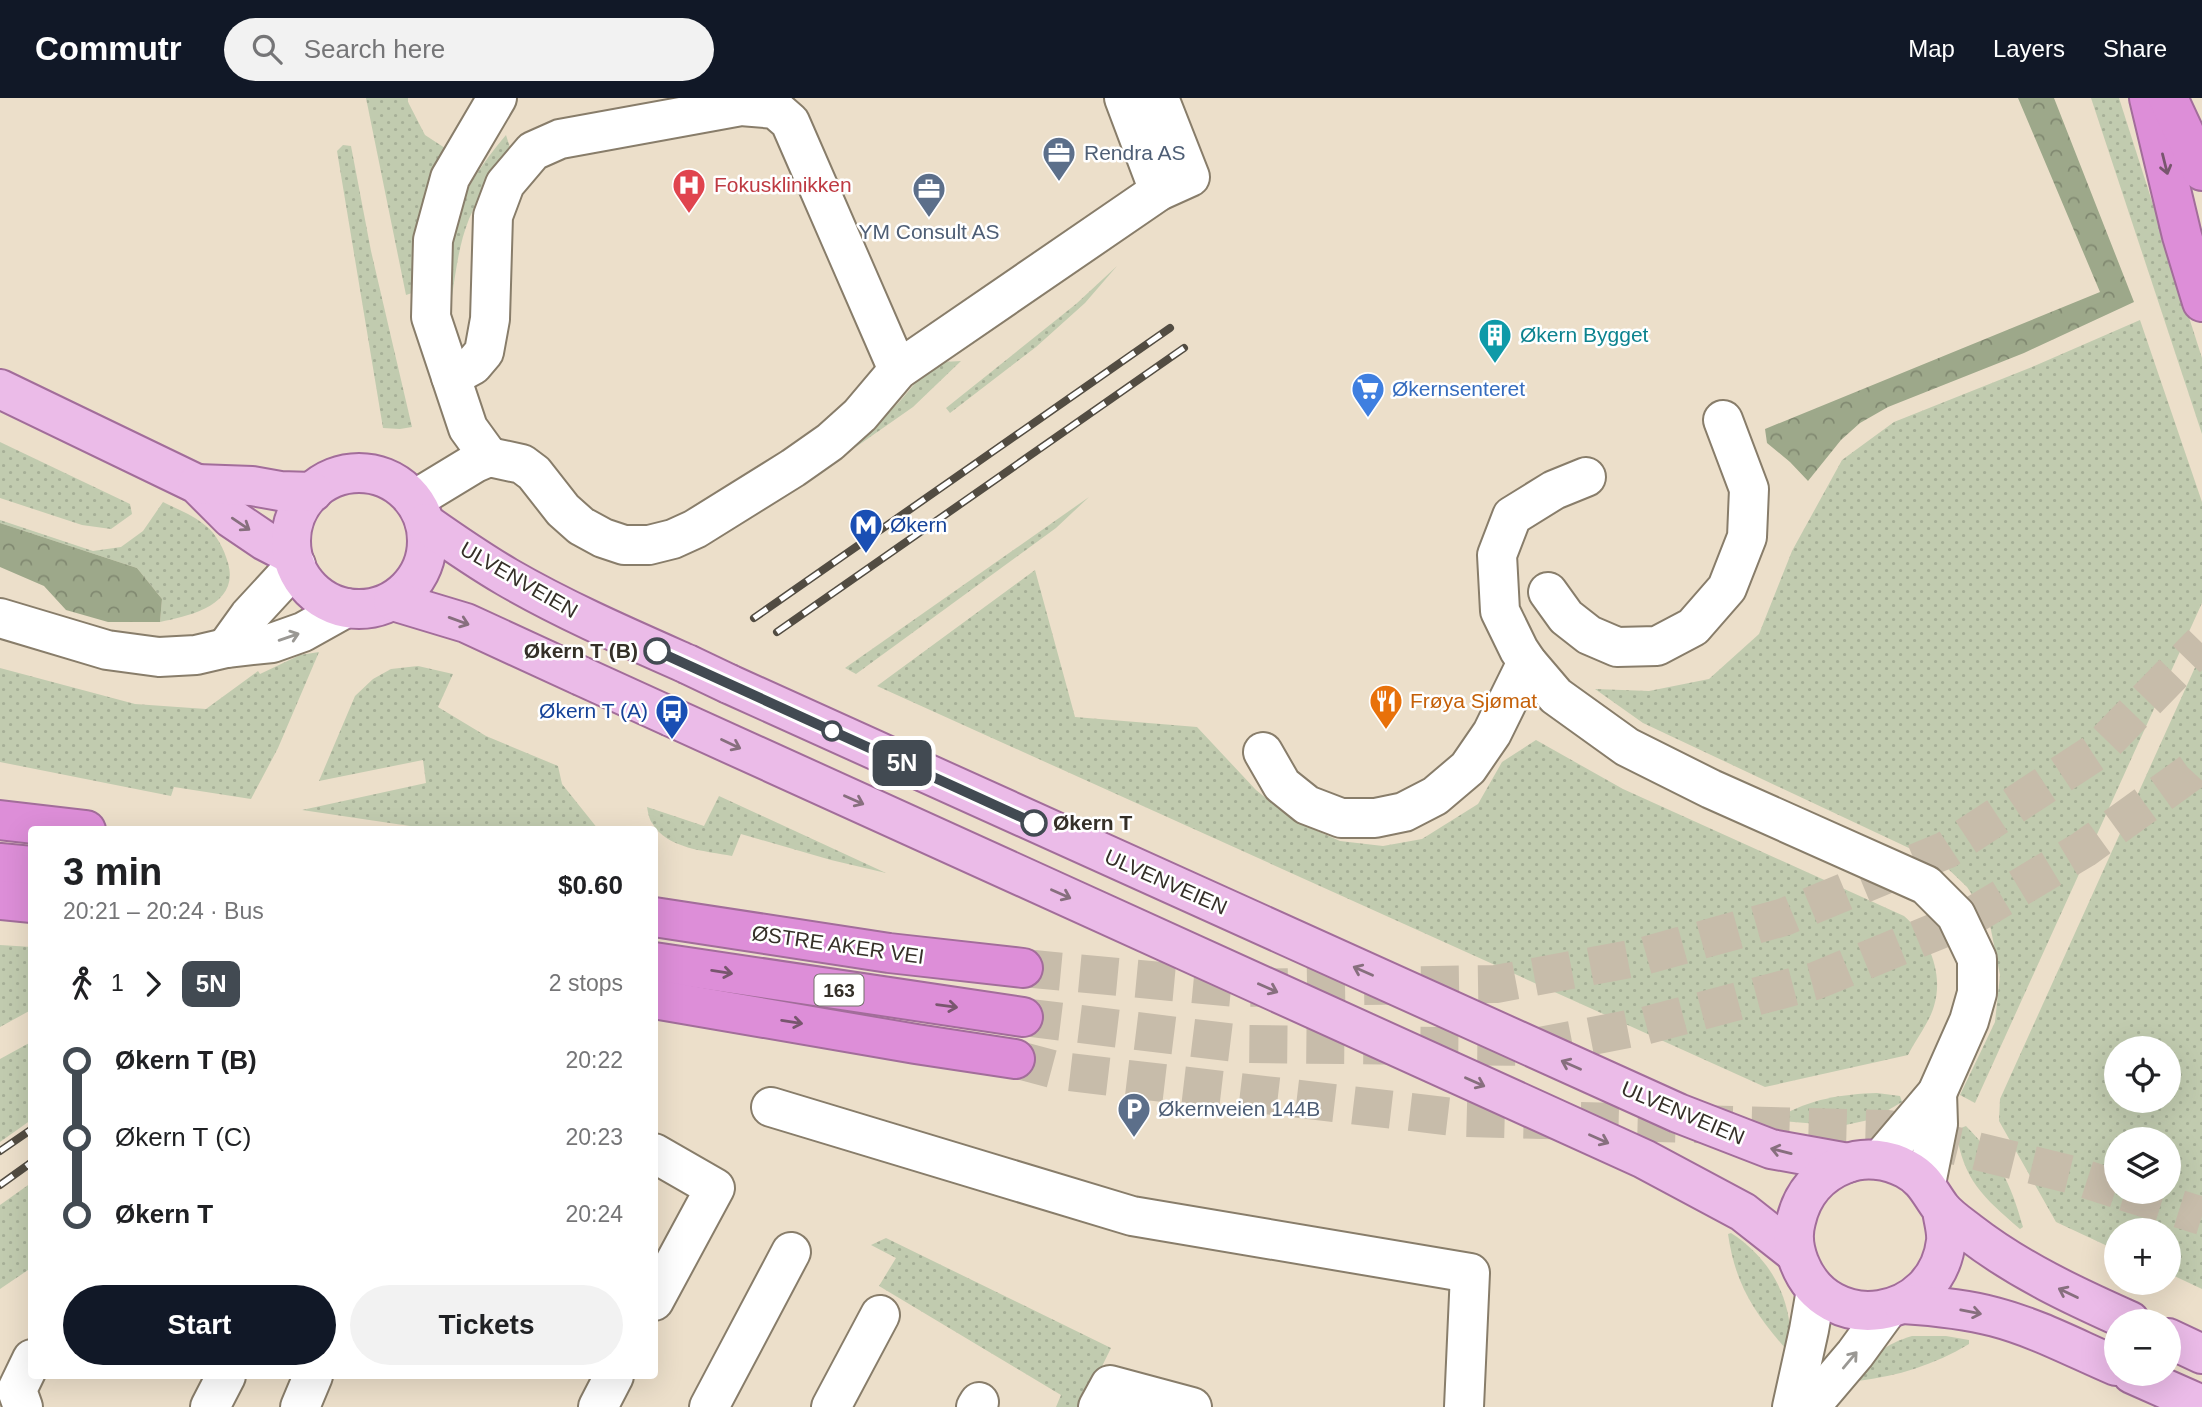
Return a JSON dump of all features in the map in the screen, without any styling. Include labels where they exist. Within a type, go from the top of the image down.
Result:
[{"type":"highway","points":[[2149,98],[2182,236],[2202,302]]},
{"type":"highway","points":[[2168,98],[2202,171]]},
{"type":"highway","points":[[0,795],[72,826]]},
{"type":"highway","points":[[0,820],[58,826]]},
{"type":"highway","points":[[0,863],[28,866]]},
{"type":"highway","name":"ØSTRE AKER VEI","points":[[658,918],[889,953],[1023,968]]},
{"type":"highway","name":"ØSTRE AKER VEI","points":[[658,963],[1023,1017]]},
{"type":"highway","name":"163","points":[[658,1000],[1015,1059]]},
{"type":"main road","points":[[0,389],[197,484],[231,518],[294,560]]},
{"type":"main road","name":"ULVENVEIEN","points":[[313,492],[328,481],[346,474],[383,478],[400,487],[419,512],[473,556],[508,578],[579,615],[822,727],[1678,1113],[1771,1149],[1905,1168],[1970,1233],[2036,1276],[2105,1309]]},
{"type":"main road","points":[[197,484],[313,492]]},
{"type":"main road","points":[[313,492],[300,509],[293,528],[294,560],[304,581],[330,603],[362,610],[393,601],[466,623],[1644,1159],[1743,1212],[1795,1253]]},
{"type":"main road","name":"ULVENVEIEN","points":[[393,601],[411,585],[424,564],[427,541],[419,512]]},
{"type":"main road","points":[[1864,1161],[1827,1172],[1810,1188],[1798,1208],[1793,1231],[1795,1253],[1803,1273],[1815,1290],[1837,1305],[1861,1311],[1895,1307],[1971,1311],[2004,1319],[2104,1361]]},
{"type":"main road","points":[[1895,1307],[1922,1292],[1939,1268],[1946,1239],[1934,1197]]},
{"type":"main road","points":[[2181,1344],[2202,1354]]},
{"type":"main road","points":[[2159,1386],[2202,1405]]},
{"type":"street","points":[[489,457],[468,428],[431,317],[433,240],[450,178],[497,98]]},
{"type":"street","points":[[1124,98],[1159,191]]},
{"type":"street","points":[[419,512],[475,463],[489,457],[522,464],[534,472],[563,510],[582,526],[603,538],[624,545],[649,545],[673,539],[695,529],[830,442],[860,415],[898,370],[1159,191],[1190,177],[1159,98]]},
{"type":"street","points":[[451,377],[473,365],[484,352],[490,319],[494,216],[505,184],[533,151],[560,139],[741,106],[775,109],[790,122],[898,370]]},
{"type":"street","points":[[1548,592],[1566,617],[1589,635],[1617,647],[1657,646],[1693,627],[1727,588],[1747,537],[1749,489],[1723,420]]},
{"type":"street","points":[[1586,477],[1554,490],[1512,516],[1497,555],[1500,611],[1527,662],[1556,696],[1627,747],[1711,789],[1926,885],[1956,915],[1977,959],[1977,993],[1969,1021],[1937,1093],[1864,1161]]},
{"type":"street","points":[[226,648],[294,560]]},
{"type":"street","points":[[0,618],[96,647],[135,655],[196,655],[226,648],[272,643],[303,632],[346,608]]},
{"type":"street","points":[[1263,752],[1282,785],[1307,805],[1341,818],[1375,818],[1404,812],[1435,796],[1468,768],[1492,733],[1527,662]]},
{"type":"street","points":[[1934,1197],[1937,1093]]},
{"type":"street","points":[[771,1107],[1132,1216],[1469,1273],[1464,1407]]},
{"type":"street","points":[[658,1155],[715,1188],[658,1294]]},
{"type":"street","points":[[709,1407],[791,1252]]},
{"type":"street","points":[[1792,1407],[1815,1290]]},
{"type":"street","points":[[1810,1407],[1895,1307]]},
{"type":"street","points":[[831,1407],[880,1315]]},
{"type":"street","points":[[23,1407],[17,1390],[28,1367]]},
{"type":"street","points":[[210,1407],[224,1379]]},
{"type":"street","points":[[300,1407],[312,1379]]},
{"type":"street","points":[[598,1407],[612,1379]]},
{"type":"street","points":[[1098,1407],[1110,1385],[1192,1407]]},
{"type":"green space","points":[[366,98],[408,98],[425,135],[451,152],[418,291],[406,295]]},
{"type":"green space","points":[[2018,98],[2054,98],[2134,302],[2024,353],[1888,407],[1860,423],[1841,440],[1808,481],[1767,443],[1765,429],[2100,292]]},
{"type":"green space","points":[[2091,98],[2119,98],[2202,358],[2202,434]]},
{"type":"green space","points":[[506,135],[512,154],[473,210],[460,247],[452,296],[444,297],[450,237],[458,208],[476,175]]},
{"type":"green space","points":[[343,145],[351,146],[371,251],[412,427],[383,428],[337,151]]},
{"type":"green space","points":[[1117,266],[1085,303],[1036,347],[950,413],[946,408],[1076,304]]},
{"type":"green space","points":[[2140,320],[2202,502],[2202,603],[1975,1103],[1960,1095],[1995,1022],[2000,975],[1989,920],[1967,887],[1943,864],[1643,723],[1595,689],[1649,691],[1709,679],[1759,634],[1792,551],[1842,460],[1894,422]]},
{"type":"green space","points":[[961,361],[913,407],[853,449],[923,374],[943,362]]},
{"type":"green space","points":[[0,442],[130,504],[132,514],[111,529],[82,525],[0,498]]},
{"type":"green space","points":[[1089,497],[1056,528],[856,674],[845,668]]},
{"type":"green space","points":[[163,502],[197,519],[214,534],[228,563],[230,577],[227,589],[220,599],[210,606],[160,622],[162,599],[137,568],[0,523],[0,520],[93,551],[121,547],[143,531]]},
{"type":"green space","points":[[0,523],[137,568],[162,599],[160,622],[108,622],[66,610],[44,586],[0,567]]},
{"type":"green space","points":[[1035,570],[1075,717],[1197,727],[1256,790],[1293,820],[1340,841],[1383,846],[1422,839],[1478,804],[1502,762],[1536,740],[1623,789],[1904,916],[1927,945],[1935,969],[1937,994],[1929,1018],[1908,1055],[1765,1087],[877,686]]},
{"type":"green space","points":[[319,652],[278,748],[251,799],[174,787],[171,796],[0,762],[0,668],[135,704],[206,709],[258,671],[260,674],[300,655]]},
{"type":"green space","points":[[2202,652],[2202,1289],[2181,1279],[2181,1218],[2104,1218],[2104,1244],[2056,1222],[1999,1121],[2000,1099]]},
{"type":"green space","points":[[418,666],[453,674],[438,707],[486,736],[558,766],[562,784],[596,826],[410,826],[302,810],[426,783],[423,760],[319,781],[355,696],[373,679],[391,669]]},
{"type":"green space","points":[[719,796],[886,873],[741,834],[732,856],[677,844],[659,832],[658,826],[654,826],[649,817],[647,807],[704,826]]},
{"type":"green space","points":[[0,945],[28,947],[28,1012],[0,1027]]},
{"type":"green space","points":[[28,1044],[28,1122],[0,1142],[0,1059]]},
{"type":"green space","points":[[1877,1093],[1900,1096],[1902,1102],[1873,1119],[1841,1126],[1782,1121],[1780,1117],[1827,1099]]},
{"type":"green space","points":[[1966,1126],[2002,1172],[2018,1211],[2023,1227],[2020,1229],[1985,1197],[1970,1175],[1959,1147],[1956,1130]]},
{"type":"green space","points":[[28,1185],[28,1270],[0,1289],[0,1205]]},
{"type":"green space","points":[[1731,1233],[1757,1255],[1776,1281],[1788,1312],[1790,1346],[1785,1348],[1747,1296],[1735,1267],[1728,1234]]},
{"type":"green space","points":[[886,1238],[1111,1348],[1082,1407],[1056,1407],[1061,1395],[879,1286],[896,1258],[871,1245]]},
{"type":"green space","points":[[1912,1336],[1946,1336],[1969,1340],[1969,1344],[1943,1358],[1915,1368],[1858,1381],[1856,1375],[1875,1356],[1894,1343]]},
{"type":"tunnel","points":[[1023,968],[1235,988],[1496,984],[1640,957],[1784,917],[1946,850],[2097,751],[2202,643]]},
{"type":"tunnel","points":[[1023,1017],[1243,1044],[1535,1047],[1644,1026],[1815,981],[1967,919],[2084,849],[2191,772],[2202,760]]},
{"type":"tunnel","points":[[1015,1059],[1060,1071],[1462,1118],[1888,1129],[2104,1185]]},
{"type":"tunnel","points":[[2164,1204],[2202,1216]]},
{"type":"railway","points":[[754,618],[1170,328]]},
{"type":"railway","points":[[777,632],[1184,348]]},
{"type":"railway","points":[[0,1151],[28,1132]]},
{"type":"railway","points":[[0,1185],[28,1165]]},
{"type":"bus line","name":"5N","points":[[657,651],[1034,823]]},
{"type":"place","name":"Rendra AS","points":[[1059,183]]},
{"type":"place","name":"Fokusklinikken","points":[[689,215]]},
{"type":"place","name":"YM Consult AS","points":[[929,219]]},
{"type":"place","name":"Økern Bygget","points":[[1495,365]]},
{"type":"place","name":"Økernsenteret","points":[[1368,419]]},
{"type":"place","name":"Økern","points":[[866,555]]},
{"type":"place","name":"Økern T (B)","points":[[657,651]]},
{"type":"place","name":"Frøya Sjømat","points":[[1386,731]]},
{"type":"place","name":"Økern T (A)","points":[[672,741]]},
{"type":"place","name":"Økern T","points":[[1034,823]]},
{"type":"place","name":"Økernveien 144B","points":[[1134,1139]]}]
